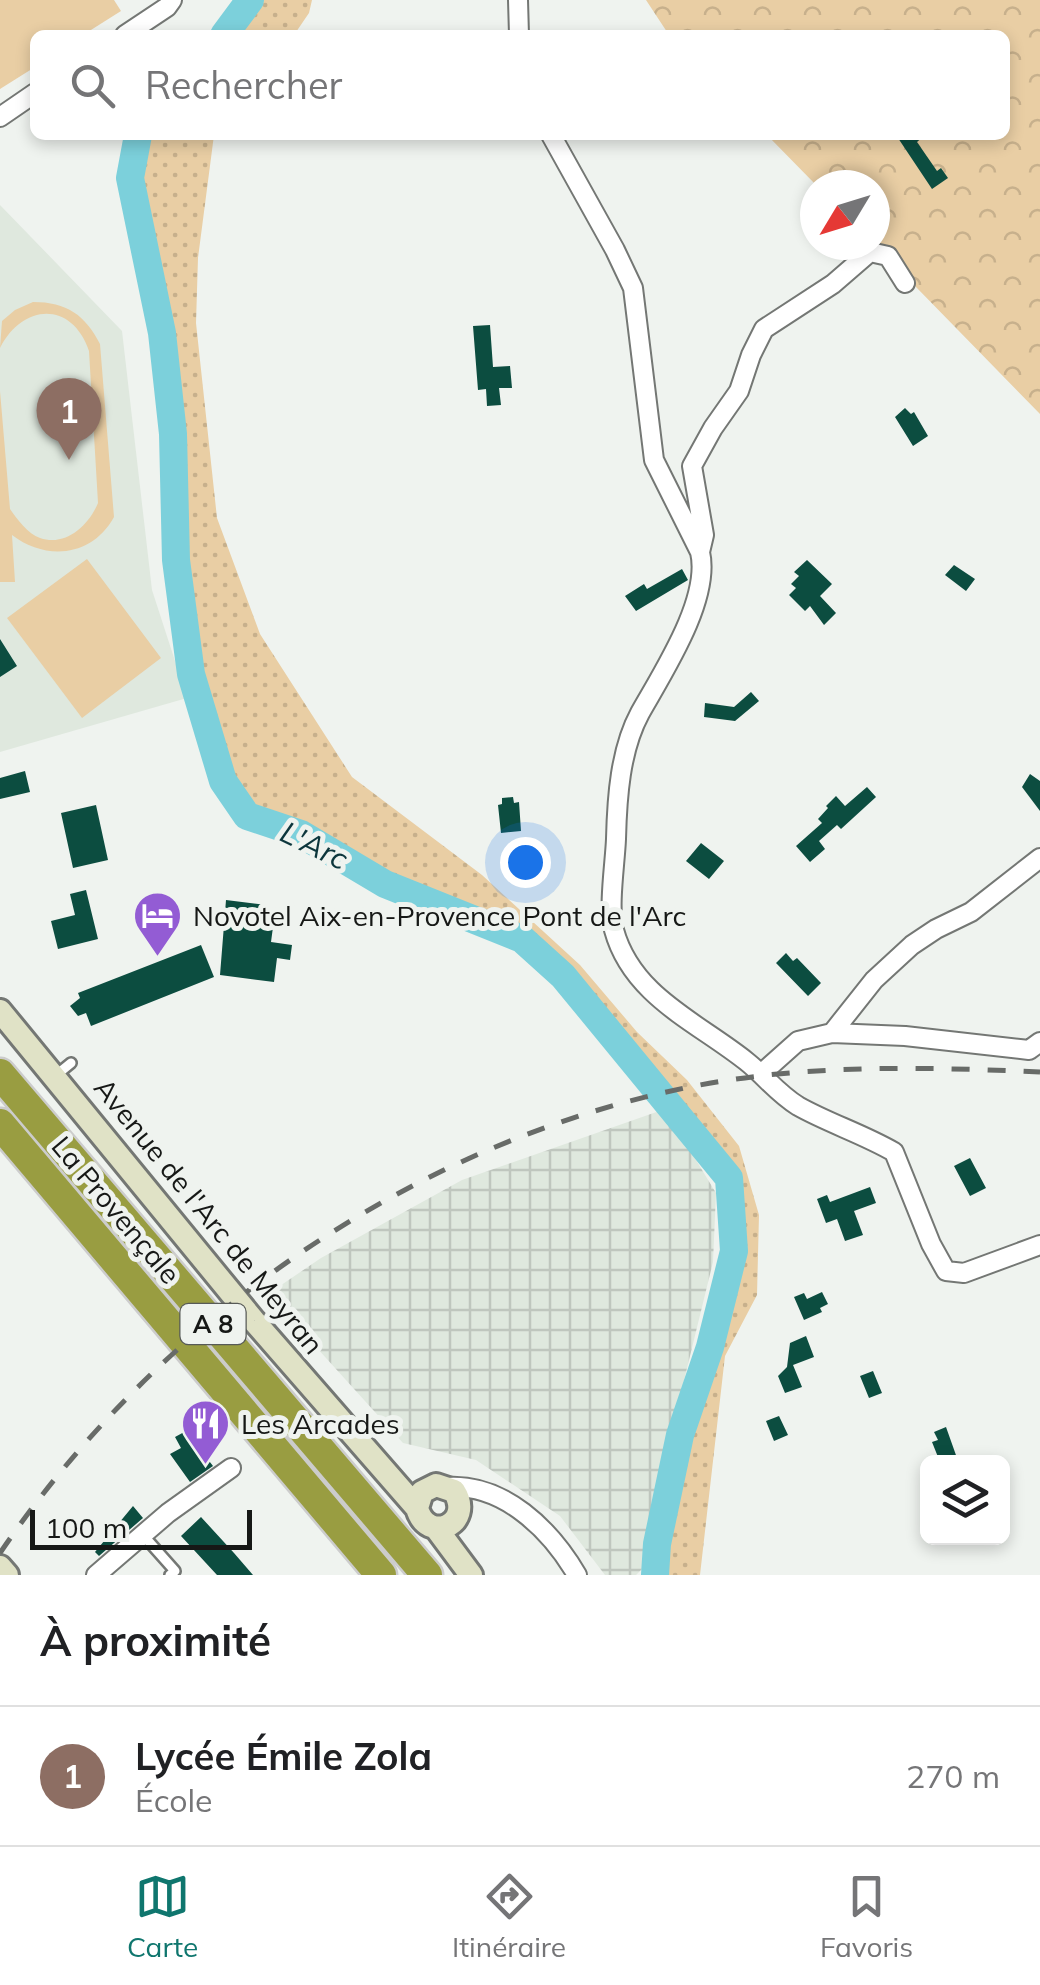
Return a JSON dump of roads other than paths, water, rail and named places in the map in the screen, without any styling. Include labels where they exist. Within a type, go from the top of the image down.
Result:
[{"type":"highway","name":"La Provençale","points":[[0,1074],[427,1575]]},
{"type":"highway","name":"La Provençale","points":[[0,1124],[382,1575]]},
{"type":"main road","name":"Avenue de l'Arc de Meyran","points":[[0,1011],[63,1070],[220,1280],[417,1508]]},
{"type":"main road","name":"Avenue de l'Arc de Meyran","points":[[373,1458],[439,1487]]},
{"type":"main road","points":[[451,1519],[423,1521],[418,1499],[439,1487],[458,1496],[451,1519],[454,1554],[471,1575]]},
{"type":"main road","points":[[0,1568],[7,1575]]},
{"type":"street","points":[[132,30],[172,0]]},
{"type":"street","points":[[518,0],[518,30]]},
{"type":"street","points":[[0,117],[30,97]]},
{"type":"street","points":[[554,140],[633,288],[654,460],[700,552]]},
{"type":"street","points":[[905,283],[888,256],[870,252],[832,284],[764,329],[750,355],[739,392],[692,466],[704,535],[700,552],[702,583],[670,662],[632,728],[617,798],[613,926],[627,964],[660,1000],[761,1074],[774,1091],[894,1152],[946,1271],[964,1273],[1040,1245]]},
{"type":"street","points":[[832,1034],[874,980],[912,945],[972,912],[1040,858]]},
{"type":"street","points":[[761,1074],[798,1041],[832,1034],[905,1036],[1029,1050],[1040,1042]]},
{"type":"street","points":[[96,1575],[231,1468]]},
{"type":"street","points":[[439,1487],[470,1486],[514,1505],[561,1547],[576,1575]]},
{"type":"street","points":[[451,1519],[486,1492]]},
{"type":"lane","points":[[143,1534],[174,1571],[170,1575]]},
{"type":"waterway","name":"L'Arc","points":[[228,30],[250,0]]},
{"type":"waterway","name":"L'Arc","points":[[137,140],[130,178],[162,333],[173,434],[176,560],[191,674],[223,781],[247,816],[301,834],[385,884],[522,939],[563,976],[729,1178],[734,1251],[710,1347],[680,1435],[657,1544],[655,1575]]},
{"type":"railway","points":[[0,1553],[65,1467],[138,1387],[218,1315],[304,1250],[397,1194],[494,1148],[595,1111],[742,1078],[869,1069],[1040,1072]]},
{"type":"place","name":"Lycée Émile Zola","points":[[69,460]]},
{"type":"place","name":"Novotel Aix-en-Provence Pont de l'Arc","points":[[158,958]]},
{"type":"place","name":"Les Arcades","points":[[206,1466]]}]
